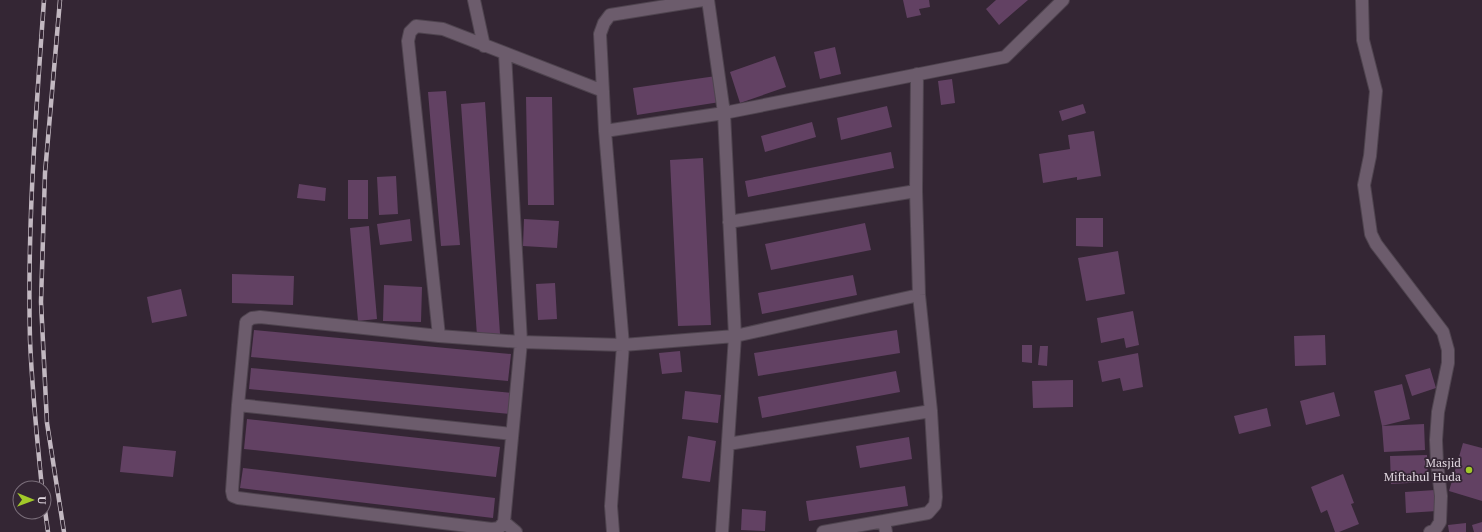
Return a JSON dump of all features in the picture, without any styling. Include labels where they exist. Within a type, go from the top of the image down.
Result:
[{"type":"street","points":[[474,0],[484,46]]},
{"type":"street","points":[[613,532],[611,506],[623,345],[605,131],[600,34],[604,23],[610,16],[703,0]]},
{"type":"street","points":[[708,0],[724,113],[735,336],[722,532]]},
{"type":"street","points":[[605,131],[724,113],[917,74],[1005,58],[1063,0]]},
{"type":"street","points":[[1362,0],[1363,40],[1376,91],[1370,156],[1364,185],[1371,234],[1376,244],[1443,332],[1448,350],[1448,363],[1438,412],[1436,440],[1441,496],[1440,522],[1435,530],[1430,532]]},
{"type":"street","points":[[439,336],[408,41],[410,32],[416,26],[443,29],[603,91]]},
{"type":"street","points":[[505,54],[521,342],[504,522],[499,528],[492,529],[238,498],[233,496],[232,491],[238,405],[246,322],[252,318],[260,317],[439,336],[521,342],[623,345],[735,336],[919,295]]},
{"type":"street","points":[[823,532],[885,526],[928,513],[935,505],[936,497],[931,411],[919,295],[916,191],[917,74]]},
{"type":"street","points":[[729,222],[916,191]]},
{"type":"street","points":[[238,405],[512,434]]},
{"type":"street","points":[[728,444],[931,411]]},
{"type":"street","points":[[504,522],[516,532]]},
{"type":"building","points":[[903,0],[929,0],[930,7],[919,9],[921,15],[907,18]]},
{"type":"building","points":[[996,0],[1028,0],[999,25],[986,9]]},
{"type":"building","points":[[835,47],[841,74],[820,79],[814,52]]},
{"type":"building","points":[[775,56],[786,87],[740,103],[730,72]]},
{"type":"building","points":[[716,76],[720,102],[637,115],[633,88]]},
{"type":"building","points":[[952,79],[955,103],[941,105],[938,81]]},
{"type":"building","points":[[446,91],[460,245],[441,246],[428,92]]},
{"type":"building","points":[[526,97],[552,97],[554,205],[528,205]]},
{"type":"building","points":[[485,102],[500,334],[477,336],[461,104]]},
{"type":"building","points":[[1083,104],[1086,113],[1062,121],[1059,111]]},
{"type":"building","points":[[887,106],[892,127],[841,140],[837,118]]},
{"type":"building","points":[[812,122],[816,137],[765,152],[761,136]]},
{"type":"building","points":[[1094,131],[1101,176],[1077,180],[1077,177],[1043,183],[1039,154],[1070,149],[1068,135]]},
{"type":"building","points":[[891,152],[894,168],[748,197],[745,181]]},
{"type":"building","points":[[703,158],[711,325],[678,326],[670,160]]},
{"type":"building","points":[[396,176],[398,214],[379,215],[377,177]]},
{"type":"building","points":[[348,180],[368,180],[368,219],[348,219]]},
{"type":"building","points":[[299,184],[326,188],[325,201],[297,198]]},
{"type":"building","points":[[1076,218],[1103,218],[1103,247],[1076,246]]},
{"type":"building","points":[[410,219],[412,241],[380,245],[377,224]]},
{"type":"building","points":[[524,219],[559,221],[557,248],[523,246]]},
{"type":"building","points":[[865,223],[871,250],[771,270],[765,244]]},
{"type":"building","points":[[369,226],[377,319],[358,321],[350,228]]},
{"type":"building","points":[[1118,251],[1125,294],[1086,301],[1078,258]]},
{"type":"building","points":[[232,274],[294,276],[293,305],[232,303]]},
{"type":"building","points":[[853,275],[857,295],[762,314],[758,293]]},
{"type":"building","points":[[555,283],[557,319],[538,320],[536,284]]},
{"type":"building","points":[[384,285],[422,287],[421,322],[383,321]]},
{"type":"building","points":[[181,289],[187,316],[152,323],[147,297]]},
{"type":"building","points":[[1133,311],[1139,345],[1126,348],[1124,338],[1101,343],[1097,318]]},
{"type":"building","points":[[254,330],[511,354],[508,381],[251,357]]},
{"type":"building","points":[[897,330],[900,353],[758,376],[754,353]]},
{"type":"building","points":[[1325,335],[1326,365],[1295,366],[1294,336]]},
{"type":"building","points":[[1022,345],[1032,345],[1032,363],[1022,362]]},
{"type":"building","points":[[1040,346],[1048,346],[1047,366],[1038,365]]},
{"type":"building","points":[[680,351],[682,372],[662,374],[659,353]]},
{"type":"building","points":[[1138,353],[1143,387],[1123,391],[1120,378],[1102,382],[1098,361]]},
{"type":"building","points":[[251,368],[512,393],[510,414],[249,389]]},
{"type":"building","points":[[1430,368],[1436,388],[1412,396],[1405,375]]},
{"type":"building","points":[[896,371],[900,392],[762,418],[758,397]]},
{"type":"building","points":[[1073,380],[1073,407],[1033,408],[1032,381]]},
{"type":"building","points":[[1402,384],[1410,419],[1382,426],[1374,391]]},
{"type":"building","points":[[685,391],[721,395],[718,423],[682,419]]},
{"type":"building","points":[[1334,392],[1340,416],[1306,425],[1300,401]]},
{"type":"building","points":[[1267,408],[1271,426],[1239,434],[1234,416]]},
{"type":"building","points":[[247,419],[500,447],[496,477],[244,449]]},
{"type":"building","points":[[1424,424],[1425,450],[1384,452],[1382,426]]},
{"type":"building","points":[[688,436],[716,441],[710,482],[682,478]]},
{"type":"building","points":[[909,437],[912,459],[860,468],[856,446]]},
{"type":"building","name":"Masjid Miftahul Huda","points":[[1463,443],[1482,448],[1482,501],[1449,491]]},
{"type":"building","points":[[123,446],[176,451],[173,477],[120,472]]},
{"type":"building","points":[[1427,455],[1428,482],[1391,484],[1390,456]]},
{"type":"building","points":[[243,468],[495,498],[493,518],[240,488]]},
{"type":"building","points":[[1343,474],[1354,503],[1351,504],[1359,524],[1339,532],[1335,532],[1327,510],[1321,513],[1311,487]]},
{"type":"building","points":[[905,486],[908,506],[809,521],[806,501]]},
{"type":"building","points":[[1435,490],[1437,511],[1406,513],[1405,492]]},
{"type":"building","points":[[742,509],[766,511],[765,531],[741,530]]},
{"type":"building","points":[[1482,522],[1482,532],[1474,532],[1472,525]]},
{"type":"building","points":[[1466,523],[1466,532],[1449,532],[1448,525]]},
{"type":"railway","points":[[41,480],[32,377],[29,297],[33,170],[44,0]]},
{"type":"railway","points":[[60,0],[45,173],[41,302],[47,423],[64,532]]},
{"type":"railway","points":[[46,520],[48,532]]},
{"type":"place","name":"Masjid Miftahul Huda","points":[[1469,470]]}]
